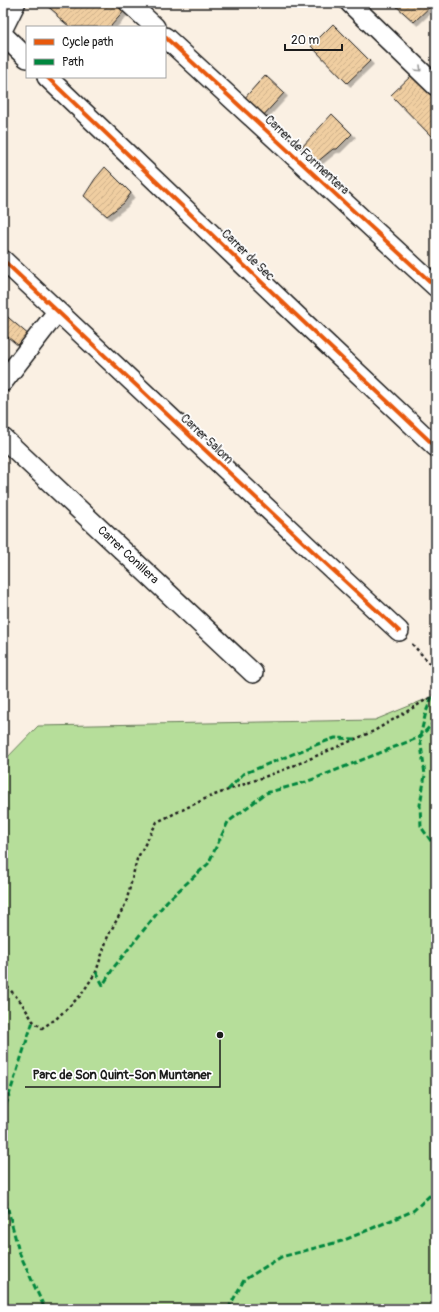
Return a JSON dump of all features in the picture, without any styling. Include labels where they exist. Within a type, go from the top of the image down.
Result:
[{"type":"street","points":[[3,25],[14,3]]},
{"type":"street","points":[[129,3],[154,26]]},
{"type":"street","points":[[350,3],[436,86]]},
{"type":"street","points":[[3,35],[26,57]]},
{"type":"street","name":"Carrer de Formentera","points":[[166,38],[436,287]]},
{"type":"street","name":"Carrer de Sec","points":[[48,78],[436,447]]},
{"type":"street","name":"Carrer Salom","points":[[3,260],[399,631]]},
{"type":"street","points":[[3,382],[57,312]]},
{"type":"street","name":"Carrer Conillera","points":[[3,438],[253,673]]},
{"type":"path","points":[[399,631],[436,670]]},
{"type":"path","points":[[3,982],[21,1002],[33,1021],[42,1028],[56,1019],[81,995],[96,972],[108,936],[126,903],[137,859],[157,822],[209,797],[286,769],[374,731],[436,694]]},
{"type":"green space","points":[[436,695],[436,1309],[3,1309],[3,762],[38,726],[375,720]]},
{"type":"building","points":[[44,3],[121,3],[127,8],[111,26],[69,26],[57,16],[57,14]]},
{"type":"building","points":[[434,3],[414,22],[394,4]]},
{"type":"building","points":[[333,24],[370,61],[347,83],[311,46]]},
{"type":"building","points":[[265,75],[284,93],[262,117],[243,100]]},
{"type":"building","points":[[412,75],[436,100],[436,141],[391,95]]},
{"type":"building","points":[[332,114],[352,134],[337,149],[333,149],[317,162],[302,147]]},
{"type":"building","points":[[105,167],[131,193],[124,203],[107,216],[84,196]]},
{"type":"building","points":[[3,313],[30,336],[19,346],[3,333]]},
{"type":"marked path","points":[[432,697],[426,712],[420,737],[425,775],[420,805],[421,827],[436,848]]},
{"type":"marked path","points":[[96,972],[103,985],[114,967],[167,901],[208,864],[228,822],[266,793],[306,782],[420,737],[436,720]]},
{"type":"marked path","points":[[228,790],[243,774],[335,738],[355,739]]},
{"type":"marked path","points":[[3,1114],[33,1021]]},
{"type":"marked path","points":[[3,1190],[19,1252],[45,1309]]},
{"type":"marked path","points":[[228,1309],[244,1280],[281,1257],[342,1241],[413,1211],[436,1190]]},
{"type":"cycle path","points":[[166,38],[436,287]]},
{"type":"cycle path","points":[[48,78],[436,447]]},
{"type":"cycle path","points":[[3,260],[399,631]]},
{"type":"place","name":"Parc de Son Quint-Son Muntaner","points":[[220,1035]]}]
